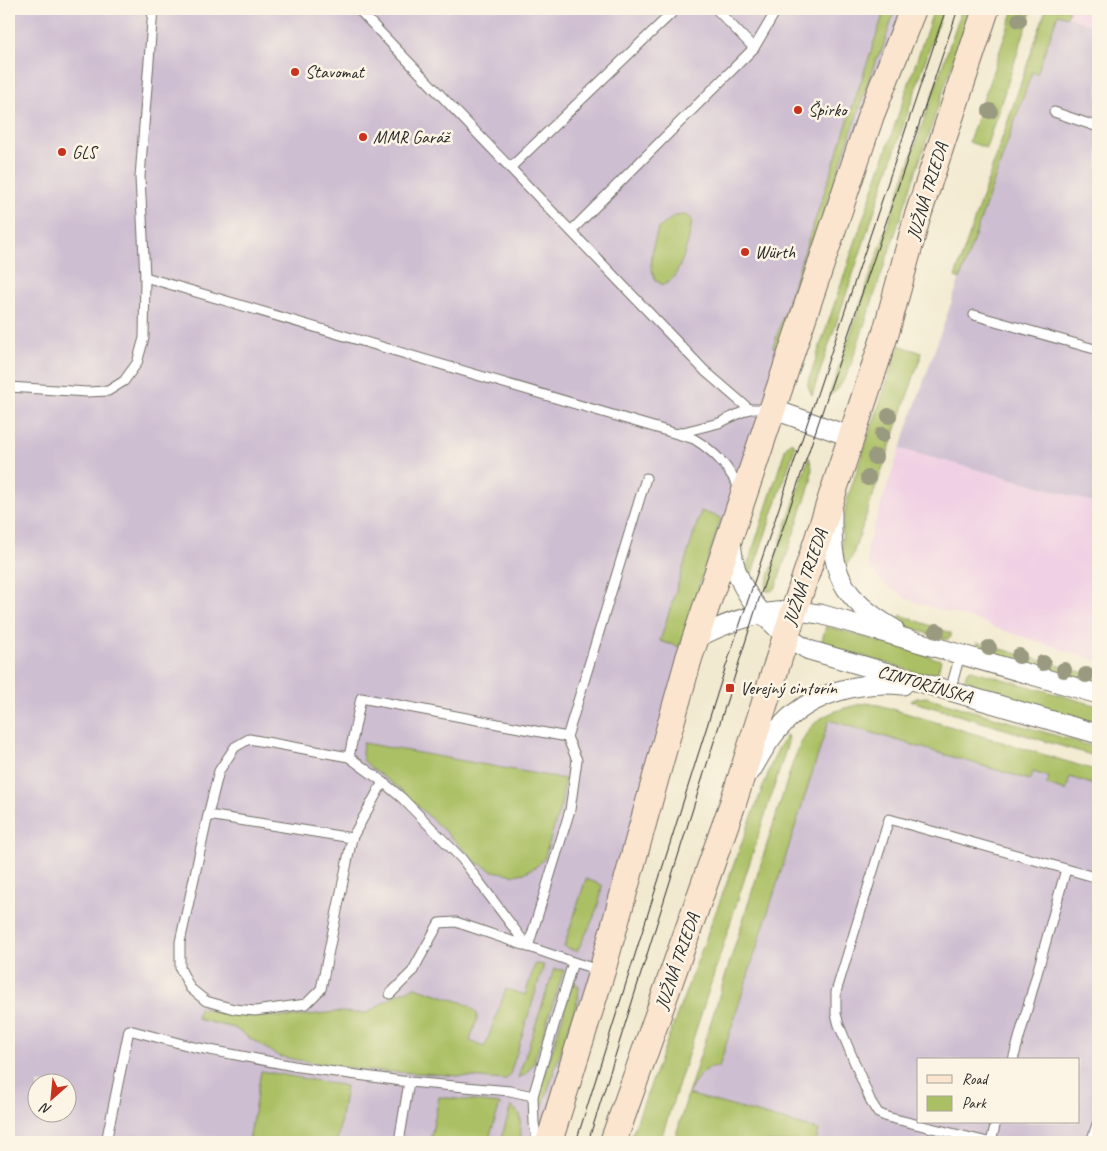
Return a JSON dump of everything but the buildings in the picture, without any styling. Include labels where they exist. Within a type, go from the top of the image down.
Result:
[{"type":"street","points":[[549,1142],[602,971],[695,639],[743,495],[760,409],[913,9]]},
{"type":"street","name":"JUŽNÁ TRIEDA","points":[[613,1142],[733,802],[886,332],[917,218],[986,9]]},
{"type":"street","points":[[760,409],[852,437]]},
{"type":"street","points":[[832,497],[832,546],[835,564],[846,590],[864,610],[917,642]]},
{"type":"street","name":"CINTORÍNSKA","points":[[730,532],[732,555],[738,577],[749,596],[763,614],[786,636],[809,650],[1098,734]]},
{"type":"street","points":[[695,639],[724,626],[763,614],[794,611],[820,614],[1098,694]]},
{"type":"street","points":[[733,802],[775,733],[805,705],[828,695],[874,684],[892,683],[946,690]]},
{"type":"lane","points":[[9,387],[86,392],[108,391],[124,381],[137,363],[144,338],[145,277],[140,177],[153,9]]},
{"type":"lane","points":[[358,9],[705,371],[760,409]]},
{"type":"lane","points":[[510,168],[676,9]]},
{"type":"lane","points":[[716,9],[754,48]]},
{"type":"lane","points":[[571,230],[754,48],[777,9]]},
{"type":"lane","points":[[1054,112],[1098,127]]},
{"type":"lane","points":[[145,277],[694,439],[713,452],[726,465],[743,495]]},
{"type":"lane","points":[[974,315],[1098,350]]},
{"type":"lane","points":[[678,434],[760,409]]},
{"type":"lane","points":[[528,947],[570,810],[577,760],[567,737],[646,478]]},
{"type":"lane","points":[[946,690],[960,655]]},
{"type":"lane","points":[[349,757],[361,698],[567,737]]},
{"type":"lane","points":[[383,782],[352,838],[321,990],[306,1004],[255,1011],[234,1009],[206,1001],[190,988],[180,968],[180,942],[208,815],[219,771],[234,746],[249,739],[349,757],[383,782],[402,798],[462,859],[528,947]]},
{"type":"lane","points":[[208,815],[352,838]]},
{"type":"lane","points":[[995,1124],[990,1142],[887,1117],[878,1113],[871,1102],[838,1024],[836,992],[889,818],[1098,878]]},
{"type":"lane","points":[[1014,1058],[1066,869]]},
{"type":"lane","points":[[390,994],[412,972],[439,923],[456,922],[602,971]]},
{"type":"lane","points":[[537,1142],[533,1096],[573,962]]},
{"type":"lane","points":[[106,1142],[129,1030],[194,1048],[299,1066],[409,1082],[510,1091],[533,1096]]},
{"type":"lane","points":[[399,1142],[409,1082]]},
{"type":"lane","points":[[1091,1142],[1098,1120]]},
{"type":"shaded area","points":[[9,9],[913,9],[871,115],[549,1142],[9,1142]]},
{"type":"shaded area","points":[[1046,9],[1098,9],[1098,28],[1058,14]]},
{"type":"shaded area","points":[[1058,13],[1098,28],[1098,504],[1039,486],[900,449],[1032,72],[1037,74]]},
{"type":"shaded area","points":[[900,449],[1039,486],[1098,504],[1098,661],[996,628],[986,623],[921,604],[906,598],[880,581],[870,568],[867,546]]},
{"type":"shaded area","points":[[866,703],[879,705],[1098,771],[1098,1142],[674,1142],[800,746],[812,726],[830,714],[850,706]]},
{"type":"green space","points":[[885,9],[895,9],[882,50],[876,59],[778,348],[773,347]]},
{"type":"green space","points":[[934,9],[943,9],[812,395],[808,382]]},
{"type":"green space","points":[[962,9],[971,9],[848,373],[838,389],[829,396]]},
{"type":"green space","points":[[1014,9],[1032,9],[986,148],[969,142]]},
{"type":"green space","points":[[1046,9],[1069,9],[1067,17],[1058,14],[1037,74],[1032,72],[960,279],[955,277]]},
{"type":"green space","points":[[685,215],[692,219],[686,250],[673,278],[663,285],[655,280],[651,267],[653,246],[658,229],[674,216]]},
{"type":"green space","points":[[899,345],[922,353],[852,557],[845,564],[842,540],[847,500]]},
{"type":"green space","points":[[791,442],[795,445],[795,448],[752,573],[749,574],[747,572],[748,564],[786,447]]},
{"type":"green space","points":[[809,457],[812,467],[811,482],[776,587],[771,591],[767,591],[766,585]]},
{"type":"green space","points":[[701,511],[721,518],[680,647],[660,641]]},
{"type":"green space","points":[[901,615],[951,633],[951,637],[944,639],[895,623]]},
{"type":"green space","points":[[826,626],[941,660],[936,678],[821,644]]},
{"type":"green space","points":[[977,642],[1098,677],[1098,683],[980,649]]},
{"type":"green space","points":[[971,670],[1098,706],[1098,726],[967,686],[964,682],[967,672]]},
{"type":"green space","points":[[926,697],[1098,748],[1098,757],[911,701]]},
{"type":"green space","points":[[866,703],[879,705],[1098,771],[1098,786],[1070,777],[1066,791],[1047,785],[1049,777],[1033,772],[1030,780],[829,720],[719,1067],[703,1072],[688,1094],[793,762],[806,734],[817,721],[852,706]]},
{"type":"green space","points":[[787,735],[788,742],[783,759],[660,1142],[629,1142],[772,763]]},
{"type":"green space","points":[[363,743],[565,779],[561,805],[544,859],[537,866],[524,873],[515,875],[493,871],[478,863],[400,789],[363,760]]},
{"type":"green space","points":[[586,879],[602,885],[601,894],[596,911],[577,951],[564,947]]},
{"type":"green space","points":[[535,964],[544,965],[509,1077],[504,1080],[371,1071],[297,1060],[278,1056],[234,1028],[197,1019],[199,1008],[224,1014],[249,1016],[292,1017],[336,1012],[367,1013],[395,995],[415,987],[470,1006],[477,1013],[477,1019],[470,1041],[485,1047],[506,989],[525,995]]},
{"type":"green space","points":[[554,969],[564,970],[533,1064],[526,1074],[518,1078]]},
{"type":"green space","points":[[575,982],[579,987],[578,999],[543,1105],[538,1098],[570,992]]},
{"type":"green space","points":[[261,1071],[346,1086],[337,1142],[249,1142]]},
{"type":"green space","points":[[688,1094],[819,1130],[816,1142],[674,1142]]},
{"type":"green space","points":[[439,1097],[500,1104],[488,1142],[430,1142]]},
{"type":"green space","points":[[511,1106],[520,1114],[521,1142],[500,1142]]},
{"type":"tram line","points":[[576,1142],[725,669],[946,9]]},
{"type":"tram line","points":[[588,1142],[757,605],[958,9]]},
{"type":"place","name":"Stavomat","points":[[295,72]]},
{"type":"place","name":"Špirko","points":[[798,110]]},
{"type":"place","name":"MMR Garáž","points":[[363,137]]},
{"type":"place","name":"GLS","points":[[62,152]]},
{"type":"place","name":"Würth","points":[[745,252]]},
{"type":"place","name":"Verejný cintorín","points":[[730,688]]}]
